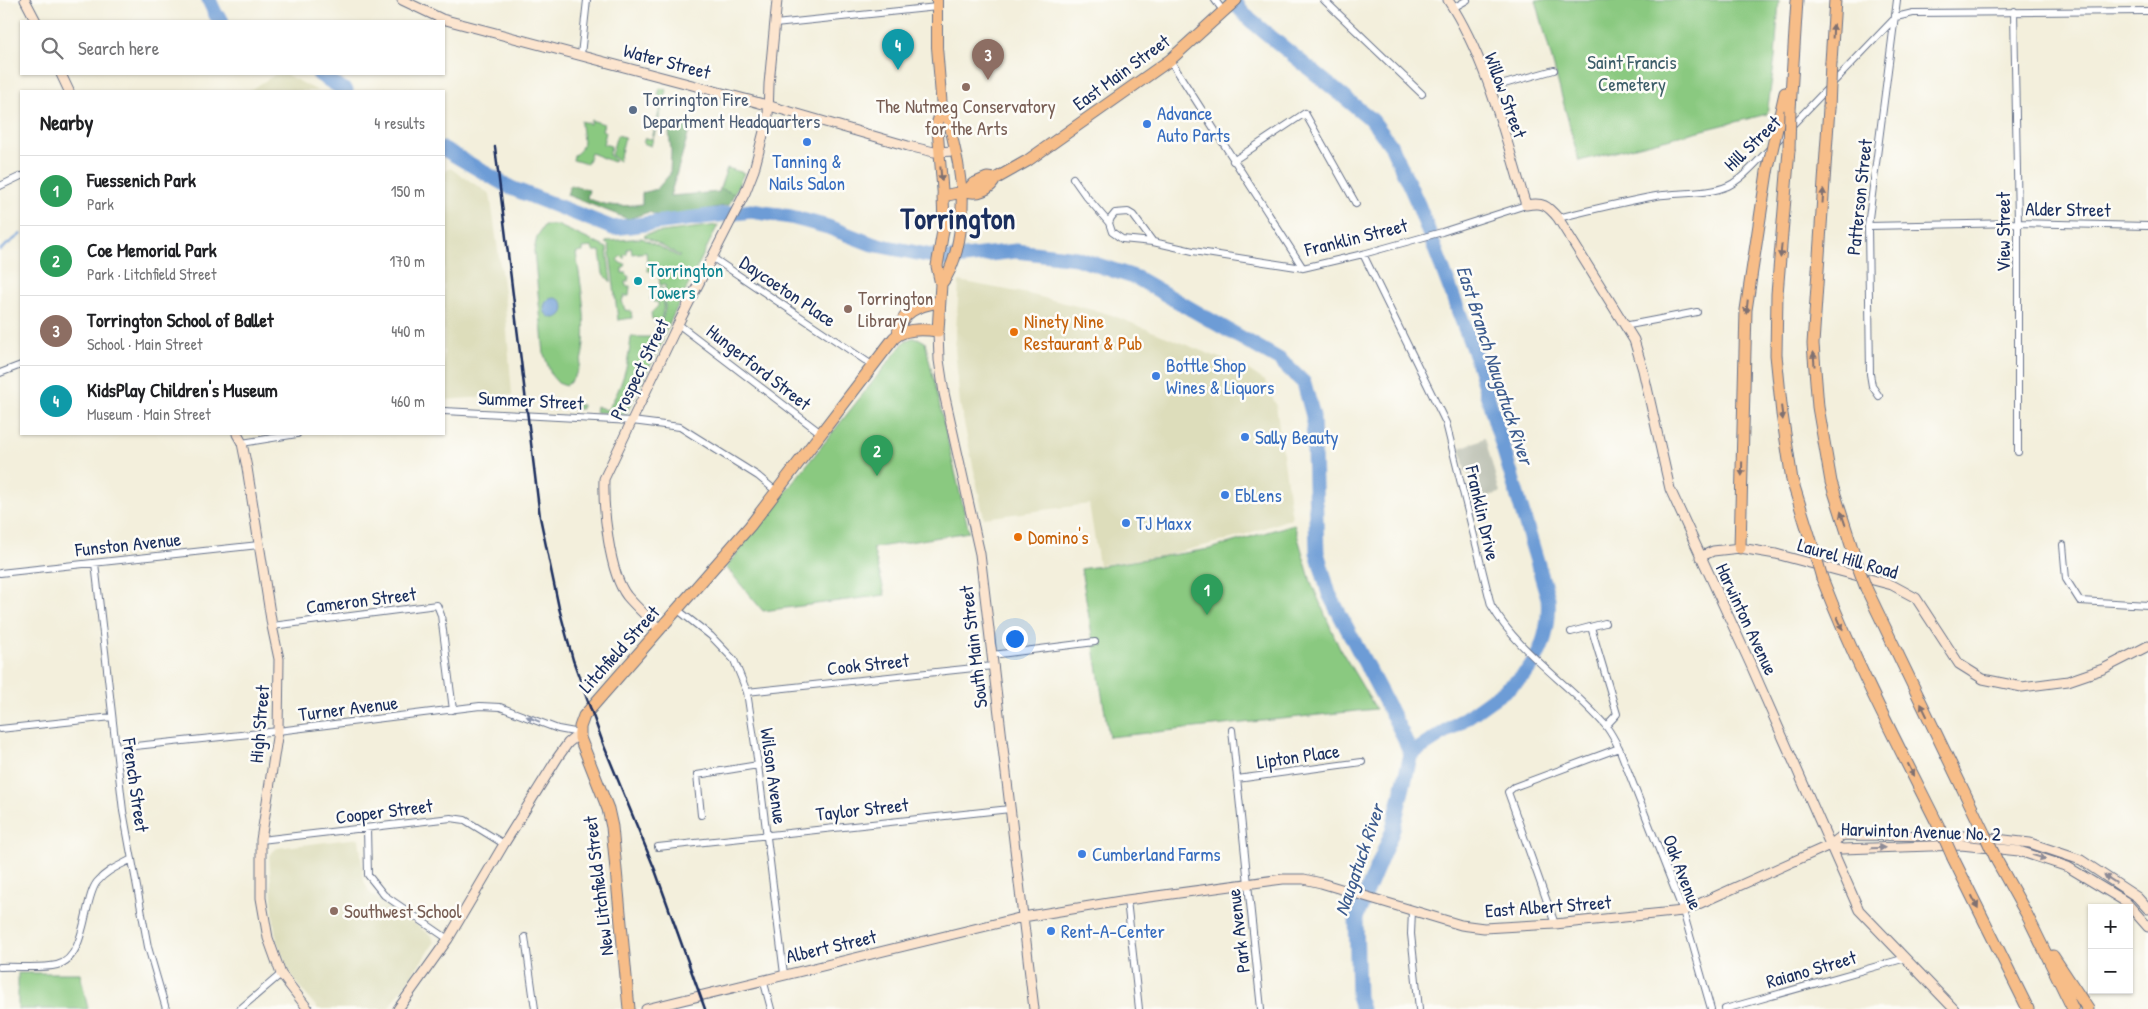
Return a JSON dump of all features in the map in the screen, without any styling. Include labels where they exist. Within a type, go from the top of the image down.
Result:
[{"type":"highway","name":"East Main Street","points":[[943,196],[964,195],[979,191],[992,185],[995,179],[1027,162],[1170,60],[1236,0]]},
{"type":"highway","points":[[1797,0],[1792,60],[1789,150],[1777,294],[1776,355],[1782,414],[1792,480],[1822,578],[1839,621],[2028,1009]]},
{"type":"highway","points":[[1835,0],[1813,344],[1818,408],[1831,482],[1866,588],[1997,860],[2026,913],[2072,1009]]},
{"type":"highway","points":[[1740,548],[1746,310],[1766,172],[1792,60]]},
{"type":"highway","name":"South Main Street","points":[[938,331],[941,284],[952,266],[957,246],[964,195]]},
{"type":"highway","name":"South Main Street","points":[[941,284],[937,264],[944,223],[943,196]]},
{"type":"highway","name":"Litchfield Street","points":[[580,733],[582,720],[590,707],[678,610],[750,526],[822,434],[872,365],[898,334],[900,321],[907,314],[922,306],[939,302]]},
{"type":"highway","points":[[898,334],[919,330],[938,331]]},
{"type":"highway","name":"New Litchfield Street","points":[[580,733],[608,809],[612,827],[629,1009]]},
{"type":"highway","points":[[2026,913],[2088,1009]]},
{"type":"main road","points":[[25,0],[35,20]]},
{"type":"main road","name":"Water Street","points":[[402,0],[442,19],[769,106],[908,146],[939,152],[955,151]]},
{"type":"main road","name":"Prospect Street","points":[[660,630],[627,596],[615,575],[604,500],[604,479],[678,324],[745,193],[760,149],[768,116],[777,0]]},
{"type":"main road","name":"Willow Street","points":[[1448,0],[1490,88],[1526,205]]},
{"type":"main road","points":[[937,3],[938,60],[942,108],[948,120],[964,195]]},
{"type":"main road","points":[[61,75],[69,90]]},
{"type":"main road","points":[[942,108],[937,123],[943,196]]},
{"type":"main road","name":"Franklin Street","points":[[1526,205],[1539,203],[1548,207],[1558,218]]},
{"type":"main road","name":"Harwinton Avenue","points":[[1558,218],[1634,340],[1643,370],[1670,489],[1750,663],[1859,910],[1954,1009]]},
{"type":"main road","name":"South Main Street","points":[[938,331],[944,387],[980,554],[1034,1009]]},
{"type":"main road","name":"High Street","points":[[238,435],[242,443],[248,468],[272,626],[279,659],[278,731],[261,840],[261,898],[268,938],[282,974],[308,1009]]},
{"type":"main road","name":"Laurel Hill Road","points":[[1700,557],[1713,551],[1740,548],[1776,554],[1892,585],[1916,598],[1959,664],[1983,678],[2022,688],[2068,681],[2103,669],[2148,646]]},
{"type":"main road","name":"Litchfield Street","points":[[398,1009],[448,939],[562,751],[580,733]]},
{"type":"main road","name":"Harwinton Avenue No. 2","points":[[1830,845],[1843,835],[1971,836],[2030,843],[2080,860],[2137,897],[2148,909]]},
{"type":"main road","name":"Harwinton Avenue No. 2","points":[[1830,845],[1842,849],[1961,845],[2019,851],[2068,867],[2126,902],[2148,927]]},
{"type":"main road","name":"East Albert Street","points":[[1023,917],[1127,900],[1296,879],[1321,883],[1461,925],[1484,928],[1554,924],[1683,911],[1830,845]]},
{"type":"main road","name":"Albert Street","points":[[646,1009],[1023,917]]},
{"type":"street","points":[[581,55],[587,0]]},
{"type":"street","points":[[1215,0],[1225,11]]},
{"type":"street","points":[[1324,0],[1422,94]]},
{"type":"street","points":[[1453,8],[1468,0]]},
{"type":"street","name":"Patterson Street","points":[[1879,396],[1872,386],[1870,374],[1868,226],[1897,0]]},
{"type":"street","points":[[775,24],[937,3]]},
{"type":"street","name":"View Street","points":[[2014,11],[2018,223],[2018,452]]},
{"type":"street","points":[[1896,17],[1913,13],[2148,11]]},
{"type":"street","name":"Hill Street","points":[[1558,218],[1630,201],[1728,186],[1755,164],[1896,17]]},
{"type":"street","points":[[1170,60],[1303,268]]},
{"type":"street","points":[[1490,88],[1554,70]]},
{"type":"street","points":[[1233,161],[1306,112],[1356,204]]},
{"type":"street","points":[[0,186],[20,176]]},
{"type":"street","points":[[1073,178],[1109,222],[1115,213],[1128,212],[1133,215],[1153,242]]},
{"type":"street","name":"Franklin Street","points":[[1109,222],[1112,232],[1116,236],[1193,251],[1303,268],[1442,232],[1526,205]]},
{"type":"street","name":"Alder Street","points":[[1868,226],[2018,223],[2148,226]]},
{"type":"street","name":"Franklin Drive","points":[[1363,254],[1446,423],[1491,605],[1500,620],[1520,644],[1606,726],[1619,748]]},
{"type":"street","name":"Daycoeton Place","points":[[712,258],[872,365]]},
{"type":"street","points":[[1624,326],[1697,312]]},
{"type":"street","name":"Hungerford Street","points":[[678,324],[822,434]]},
{"type":"street","points":[[0,373],[20,365]]},
{"type":"street","name":"Summer Street","points":[[445,411],[632,421],[680,427],[758,476],[777,492]]},
{"type":"street","points":[[242,443],[291,435]]},
{"type":"street","name":"Funston Avenue","points":[[0,573],[259,545]]},
{"type":"street","points":[[2064,545],[2066,579],[2080,601],[2148,605]]},
{"type":"street","name":"French Street","points":[[95,563],[124,812],[148,947],[166,1009]]},
{"type":"street","name":"Cameron Street","points":[[272,626],[437,605],[441,615],[453,710]]},
{"type":"street","name":"Wilson Avenue","points":[[678,610],[711,636],[734,660],[746,692],[758,765],[784,974]]},
{"type":"street","points":[[1571,632],[1605,623]]},
{"type":"street","points":[[1591,626],[1616,714],[1606,726]]},
{"type":"street","points":[[992,655],[1095,642]]},
{"type":"street","name":"Cook Street","points":[[746,692],[993,666]]},
{"type":"street","name":"Turner Avenue","points":[[116,748],[278,731],[480,706],[500,707],[558,729],[580,733]]},
{"type":"street","points":[[0,729],[112,717]]},
{"type":"street","name":"Park Avenue","points":[[1232,730],[1261,1009]]},
{"type":"street","points":[[1554,924],[1508,792],[1514,787],[1619,748]]},
{"type":"street","name":"Oak Avenue","points":[[1619,748],[1683,911],[1711,1009]]},
{"type":"street","name":"Lipton Place","points":[[1237,779],[1362,762]]},
{"type":"street","points":[[700,815],[697,775],[758,765]]},
{"type":"street","name":"Taylor Street","points":[[658,847],[1010,809]]},
{"type":"street","name":"Cooper Street","points":[[261,840],[451,818],[465,820],[504,844]]},
{"type":"street","points":[[366,828],[368,875],[384,894],[448,939]]},
{"type":"street","points":[[0,967],[58,965],[68,958],[78,945],[95,883],[108,871],[132,859]]},
{"type":"street","points":[[1127,900],[1139,1009]]},
{"type":"street","points":[[1412,910],[1411,934],[1419,1009]]},
{"type":"street","points":[[525,938],[535,1009]]},
{"type":"street","name":"Raiano Street","points":[[1725,1009],[1906,958]]},
{"type":"street","points":[[240,1009],[282,974]]},
{"type":"street","points":[[763,979],[771,1009]]},
{"type":"shaded area","points":[[274,75],[287,75],[316,90],[251,90]]},
{"type":"shaded area","points":[[450,168],[490,194],[504,292],[512,395],[445,400],[445,172]]},
{"type":"shaded area","points":[[959,281],[1028,294],[1109,314],[1247,369],[1265,381],[1276,405],[1292,518],[1235,538],[1166,555],[1099,565],[1089,504],[984,518],[960,404],[955,349]]},
{"type":"shaded area","points":[[1485,438],[1500,493],[1476,499],[1470,476],[1465,471],[1460,448]]},
{"type":"shaded area","name":"Southwest School","points":[[359,838],[364,881],[370,893],[432,936],[434,943],[388,1009],[318,1009],[298,985],[288,969],[277,941],[269,855],[277,848]]},
{"type":"green space","name":"Saint Francis Cemetery","points":[[1536,0],[1779,0],[1775,57],[1767,114],[1579,161]]},
{"type":"green space","points":[[660,88],[667,90],[651,146],[643,143],[645,138],[652,139],[662,101],[657,99]]},
{"type":"green space","points":[[591,120],[604,124],[602,130],[606,132],[603,144],[611,146],[609,155],[615,160],[613,162],[591,153],[587,164],[573,160],[574,155],[579,152],[583,144],[581,121],[590,124]]},
{"type":"green space","points":[[668,122],[690,128],[670,196],[719,192],[720,188],[734,194],[729,205],[664,218],[649,212],[628,219],[567,195],[570,185],[589,190],[587,198],[608,205],[642,204],[642,193],[657,189],[670,174],[671,151]]},
{"type":"green space","points":[[617,135],[625,137],[619,161],[611,155]]},
{"type":"green space","points":[[727,168],[744,173],[734,194],[720,188]]},
{"type":"green space","points":[[544,225],[557,225],[607,248],[611,282],[603,274],[600,251],[593,251],[592,247],[583,248],[583,252],[576,253],[583,304],[584,342],[576,375],[566,386],[558,383],[551,375],[544,354],[534,251],[537,237]]},
{"type":"green space","points":[[718,225],[663,336],[660,329],[665,309],[665,285],[660,285],[658,270],[648,271],[646,252],[632,254],[631,248],[627,249],[624,259],[621,256],[617,260],[622,264],[626,264],[622,268],[622,273],[626,273],[629,277],[628,281],[625,282],[626,286],[630,286],[629,296],[624,296],[622,301],[625,310],[631,311],[632,318],[618,320],[609,245],[605,243],[608,241],[642,238],[679,257],[644,236],[646,234]]},
{"type":"green space","points":[[649,288],[662,288],[664,305],[661,320],[658,321],[652,319],[651,313],[658,306],[658,302],[650,299],[655,294],[655,289]]},
{"type":"green space","points":[[656,325],[659,325],[660,336],[663,340],[626,414],[595,412],[596,406],[607,410],[617,393],[629,356],[631,337],[656,337]]},
{"type":"green space","points":[[918,338],[925,342],[969,532],[873,548],[885,595],[763,611],[726,567],[905,341]]},
{"type":"green space","points":[[551,400],[551,405],[582,405],[582,409],[541,408],[542,401]]},
{"type":"green space","points":[[1294,524],[1311,582],[1339,647],[1376,709],[1109,737],[1081,569],[1210,549]]},
{"type":"green space","points":[[18,973],[80,973],[88,1009],[18,1009]]},
{"type":"water","points":[[554,298],[561,301],[564,308],[561,315],[554,318],[547,315],[544,308],[547,301]]},
{"type":"waterway","points":[[209,0],[216,15],[221,20]]},
{"type":"waterway","name":"East Branch Naugatuck River","points":[[1232,0],[1250,20],[1372,120],[1392,147],[1418,204],[1476,357],[1548,598],[1548,618],[1545,637],[1538,655],[1527,671],[1505,690],[1411,754]]},
{"type":"waterway","points":[[321,75],[344,90]]},
{"type":"waterway","points":[[445,150],[511,188],[613,228],[751,211],[791,217],[828,227],[872,244],[947,259],[1016,251],[1076,258],[1137,278],[1280,360],[1304,383],[1313,416],[1317,552],[1329,594],[1402,733],[1411,754]]},
{"type":"waterway","points":[[0,250],[20,235]]},
{"type":"waterway","name":"Naugatuck River","points":[[1362,1009],[1358,997],[1356,918],[1392,832],[1411,754]]},
{"type":"railway","points":[[495,147],[540,517],[559,608],[573,660],[604,746],[655,870],[705,1009]]},
{"type":"place","name":"KidsPlay Children's Museum","points":[[898,70]]},
{"type":"place","name":"Torrington School of Ballet","points":[[988,80]]},
{"type":"place","name":"The Nutmeg Conservatory for the Arts","points":[[966,87]]},
{"type":"place","name":"Torrington Fire Department Headquarters","points":[[633,110]]},
{"type":"place","name":"Advance Auto Parts","points":[[1147,124]]},
{"type":"place","name":"Tanning & Nails Salon","points":[[807,142]]},
{"type":"place","name":"Torrington Towers","points":[[638,281]]},
{"type":"place","name":"Torrington Library","points":[[848,309]]},
{"type":"place","name":"Ninety Nine Restaurant & Pub","points":[[1014,332]]},
{"type":"place","name":"Bottle Shop Wines & Liquors","points":[[1156,376]]},
{"type":"place","name":"Sally Beauty","points":[[1245,437]]},
{"type":"place","name":"Coe Memorial Park","points":[[877,476]]},
{"type":"place","name":"EbLens","points":[[1225,495]]},
{"type":"place","name":"TJ Maxx","points":[[1126,523]]},
{"type":"place","name":"Domino's","points":[[1018,537]]},
{"type":"place","name":"Fuessenich Park","points":[[1207,615]]},
{"type":"place","name":"Cumberland Farms","points":[[1082,854]]},
{"type":"place","name":"Southwest School","points":[[334,911]]},
{"type":"place","name":"Rent-A-Center","points":[[1051,931]]},
{"type":"district","name":"Torrington","points":[[958,219]]}]
